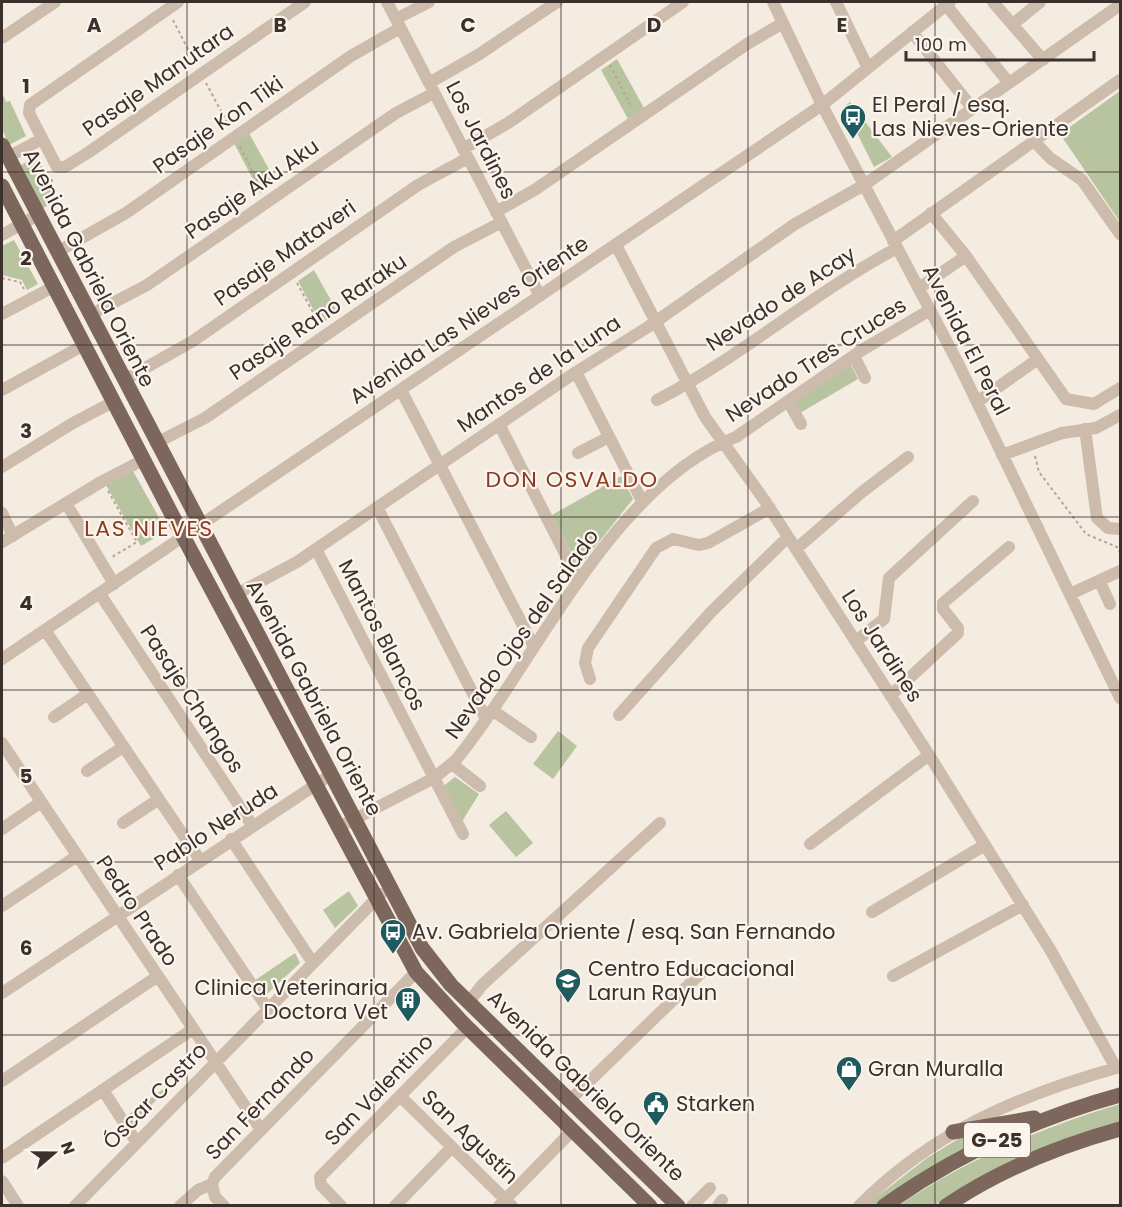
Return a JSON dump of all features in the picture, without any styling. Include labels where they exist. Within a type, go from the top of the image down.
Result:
[{"type":"main road","name":"Avenida Gabriela Oriente","points":[[5,151],[43,212],[57,252],[235,596],[429,959],[469,1002],[678,1206]]},
{"type":"main road","name":"Avenida Gabriela Oriente","points":[[2,186],[184,538],[416,972],[468,1027],[650,1206]]},
{"type":"main road","name":"G-25","points":[[884,1206],[964,1156],[1058,1114],[1120,1095]]},
{"type":"main road","points":[[953,1132],[1058,1114]]},
{"type":"main road","name":"G-25","points":[[946,1206],[1021,1164],[1066,1146],[1120,1129]]},
{"type":"street","points":[[2,38],[56,2]]},
{"type":"street","points":[[68,165],[56,165],[28,110],[30,105],[178,2]]},
{"type":"street","name":"Pasaje Manutara","points":[[68,165],[304,2]]},
{"type":"street","name":"Los Jardines","points":[[387,2],[540,296]]},
{"type":"street","name":"Pasaje Kon Tiki","points":[[57,252],[126,213],[429,2]]},
{"type":"street","name":"Pasaje Aku Aku","points":[[90,315],[147,285],[557,2]]},
{"type":"street","name":"Pasaje Mataveri","points":[[124,380],[193,341],[683,2]]},
{"type":"street","name":"Avenida El Peral","points":[[773,2],[822,105],[977,402],[1120,698]]},
{"type":"street","points":[[836,2],[868,68]]},
{"type":"street","points":[[993,2],[1043,60]]},
{"type":"street","points":[[1013,24],[1040,2]]},
{"type":"street","points":[[948,3],[1010,83]]},
{"type":"street","name":"Avenida Las Nieves Oriente","points":[[2,660],[822,105],[948,3]]},
{"type":"street","name":"Mantos de la Luna","points":[[235,596],[282,572],[814,212],[864,185],[1120,5]]},
{"type":"street","name":"Pasaje Rano Raraku","points":[[156,443],[199,422],[747,44],[783,23]]},
{"type":"street","points":[[912,33],[973,109]]},
{"type":"street","name":"Nevado de Acay","points":[[657,400],[688,384],[895,244],[932,213],[1120,80]]},
{"type":"street","points":[[5,151],[42,139]]},
{"type":"street","points":[[1034,141],[1050,158],[1082,180],[1120,234]]},
{"type":"street","points":[[2,235],[43,212]]},
{"type":"street","points":[[932,213],[966,256],[1070,401],[1098,403],[1120,388]]},
{"type":"street","name":"Los Jardines","points":[[616,245],[688,384],[721,441],[770,508],[986,844],[1118,1068]]},
{"type":"street","points":[[919,288],[966,256]]},
{"type":"street","points":[[2,314],[53,287]]},
{"type":"street","name":"Nevado Tres Cruces","points":[[721,441],[736,437],[854,356],[930,310]]},
{"type":"street","points":[[2,390],[84,345]]},
{"type":"street","points":[[854,356],[866,378]]},
{"type":"street","points":[[977,402],[1038,359]]},
{"type":"street","points":[[576,372],[642,501]]},
{"type":"street","points":[[400,390],[534,647]]},
{"type":"street","points":[[788,401],[801,424]]},
{"type":"street","points":[[2,467],[113,402]]},
{"type":"street","points":[[1002,455],[1054,436],[1096,428],[1120,415]]},
{"type":"street","points":[[499,424],[579,581]]},
{"type":"street","points":[[1085,429],[1097,518],[1108,528],[1120,529]]},
{"type":"street","points":[[578,453],[609,437]]},
{"type":"street","name":"Nevado Ojos del Salado","points":[[339,827],[434,778],[452,764],[489,714],[579,581],[642,501],[721,441]]},
{"type":"street","points":[[796,549],[862,492],[908,457]]},
{"type":"street","points":[[2,513],[7,539],[143,460]]},
{"type":"street","points":[[856,641],[884,620],[889,578],[974,501]]},
{"type":"street","points":[[66,503],[114,584]]},
{"type":"street","points":[[377,507],[489,714],[531,737]]},
{"type":"street","points":[[590,679],[585,663],[588,648],[656,548],[673,539],[694,544],[708,543],[770,508]]},
{"type":"street","points":[[619,716],[711,612],[788,537]]},
{"type":"street","points":[[891,695],[958,633],[958,628],[943,609],[943,603],[1009,547]]},
{"type":"street","name":"Mantos Blancos","points":[[316,549],[463,834]]},
{"type":"street","points":[[1070,594],[1120,571]]},
{"type":"street","points":[[1100,582],[1110,604]]},
{"type":"street","name":"Pasaje Changos","points":[[100,594],[252,825]]},
{"type":"street","points":[[45,630],[200,860]]},
{"type":"street","points":[[54,717],[88,694]]},
{"type":"street","points":[[87,771],[123,747]]},
{"type":"street","name":"Pedro Prado","points":[[3,748],[42,802],[261,1130]]},
{"type":"street","points":[[810,844],[929,754]]},
{"type":"street","points":[[452,764],[480,786]]},
{"type":"street","name":"Pablo Neruda","points":[[2,993],[332,774]]},
{"type":"street","points":[[123,823],[159,800]]},
{"type":"street","points":[[2,829],[42,802]]},
{"type":"street","points":[[469,1002],[482,985],[660,823]]},
{"type":"street","points":[[231,839],[313,963]]},
{"type":"street","points":[[872,912],[986,844]]},
{"type":"street","points":[[2,906],[77,856]]},
{"type":"street","points":[[178,875],[268,1009]]},
{"type":"street","name":"Óscar Castro","points":[[75,1206],[390,886]]},
{"type":"street","points":[[893,976],[1023,904]]},
{"type":"street","name":"San Fernando","points":[[180,1206],[198,1190],[212,1184],[215,1177],[416,972]]},
{"type":"street","points":[[570,1100],[702,972]]},
{"type":"street","points":[[2,1081],[158,976]]},
{"type":"street","name":"San Valentino","points":[[341,1206],[319,1181],[468,1027]]},
{"type":"street","points":[[2,1158],[193,1029]]},
{"type":"street","points":[[859,1206],[906,1163],[953,1132],[1032,1094],[1118,1068]]},
{"type":"street","points":[[103,1090],[137,1143]]},
{"type":"street","name":"San Agustín","points":[[400,1096],[506,1203]]},
{"type":"street","points":[[506,1203],[572,1131]]},
{"type":"street","points":[[395,1206],[452,1147]]},
{"type":"street","points":[[212,1184],[215,1197],[224,1206]]},
{"type":"street","points":[[692,1206],[710,1188]]},
{"type":"street","points":[[4,1190],[18,1206]]},
{"type":"path","points":[[605,56],[638,119]]},
{"type":"path","points":[[235,138],[268,201]]},
{"type":"path","points":[[43,212],[52,179],[68,165]]},
{"type":"path","points":[[292,272],[325,336]]},
{"type":"path","points":[[2,278],[20,282],[29,299]]},
{"type":"path","points":[[1029,446],[1037,459],[1039,472],[1086,534],[1117,547],[1120,553]]},
{"type":"green space","points":[[617,59],[644,108],[628,119],[601,70]]},
{"type":"green space","points":[[1120,91],[1120,222],[1060,134]]},
{"type":"green space","points":[[3,95],[6,102],[10,101],[26,136],[9,145],[2,129]]},
{"type":"green space","points":[[850,102],[892,157],[874,167],[844,107]]},
{"type":"green space","points":[[249,133],[276,182],[260,193],[234,143]]},
{"type":"green space","points":[[37,156],[58,200],[43,208],[21,165]]},
{"type":"green space","points":[[14,240],[38,284],[27,290],[22,280],[2,275],[2,246]]},
{"type":"green space","points":[[314,270],[338,313],[321,324],[298,281]]},
{"type":"green space","points":[[850,363],[858,379],[800,413],[794,402]]},
{"type":"green space","points":[[133,471],[163,525],[163,533],[141,546],[106,485]]},
{"type":"green space","points":[[621,476],[633,499],[579,567],[552,515]]},
{"type":"green space","points":[[558,731],[577,746],[553,779],[533,764]]},
{"type":"green space","points":[[455,777],[479,794],[461,823],[442,787]]},
{"type":"green space","points":[[506,811],[533,843],[516,857],[489,825]]},
{"type":"green space","points":[[349,891],[358,906],[335,928],[323,910]]},
{"type":"green space","points":[[295,953],[300,963],[265,996],[254,981]]},
{"type":"green space","points":[[177,1079],[132,1125],[125,1117]]},
{"type":"green space","points":[[1120,1104],[1120,1124],[988,1173],[935,1205],[898,1206],[950,1174],[1005,1146],[1062,1123]]},
{"type":"green space","points":[[990,1129],[998,1134],[929,1170],[875,1205],[865,1206],[927,1158],[963,1136]]},
{"type":"place","name":"El Peral / esq. Las Nieves-Oriente","points":[[853,140]]},
{"type":"place","name":"Av. Gabriela Oriente / esq. San Fernando","points":[[393,955]]},
{"type":"place","name":"Centro Educacional Larun Rayun","points":[[568,1004]]},
{"type":"place","name":"Clinica Veterinaria Doctora Vet","points":[[408,1023]]},
{"type":"place","name":"Gran Muralla","points":[[849,1092]]},
{"type":"place","name":"Starken","points":[[656,1127]]},
{"type":"district","name":"DON OSVALDO","points":[[572,479]]},
{"type":"district","name":"LAS NIEVES","points":[[149,528]]}]
